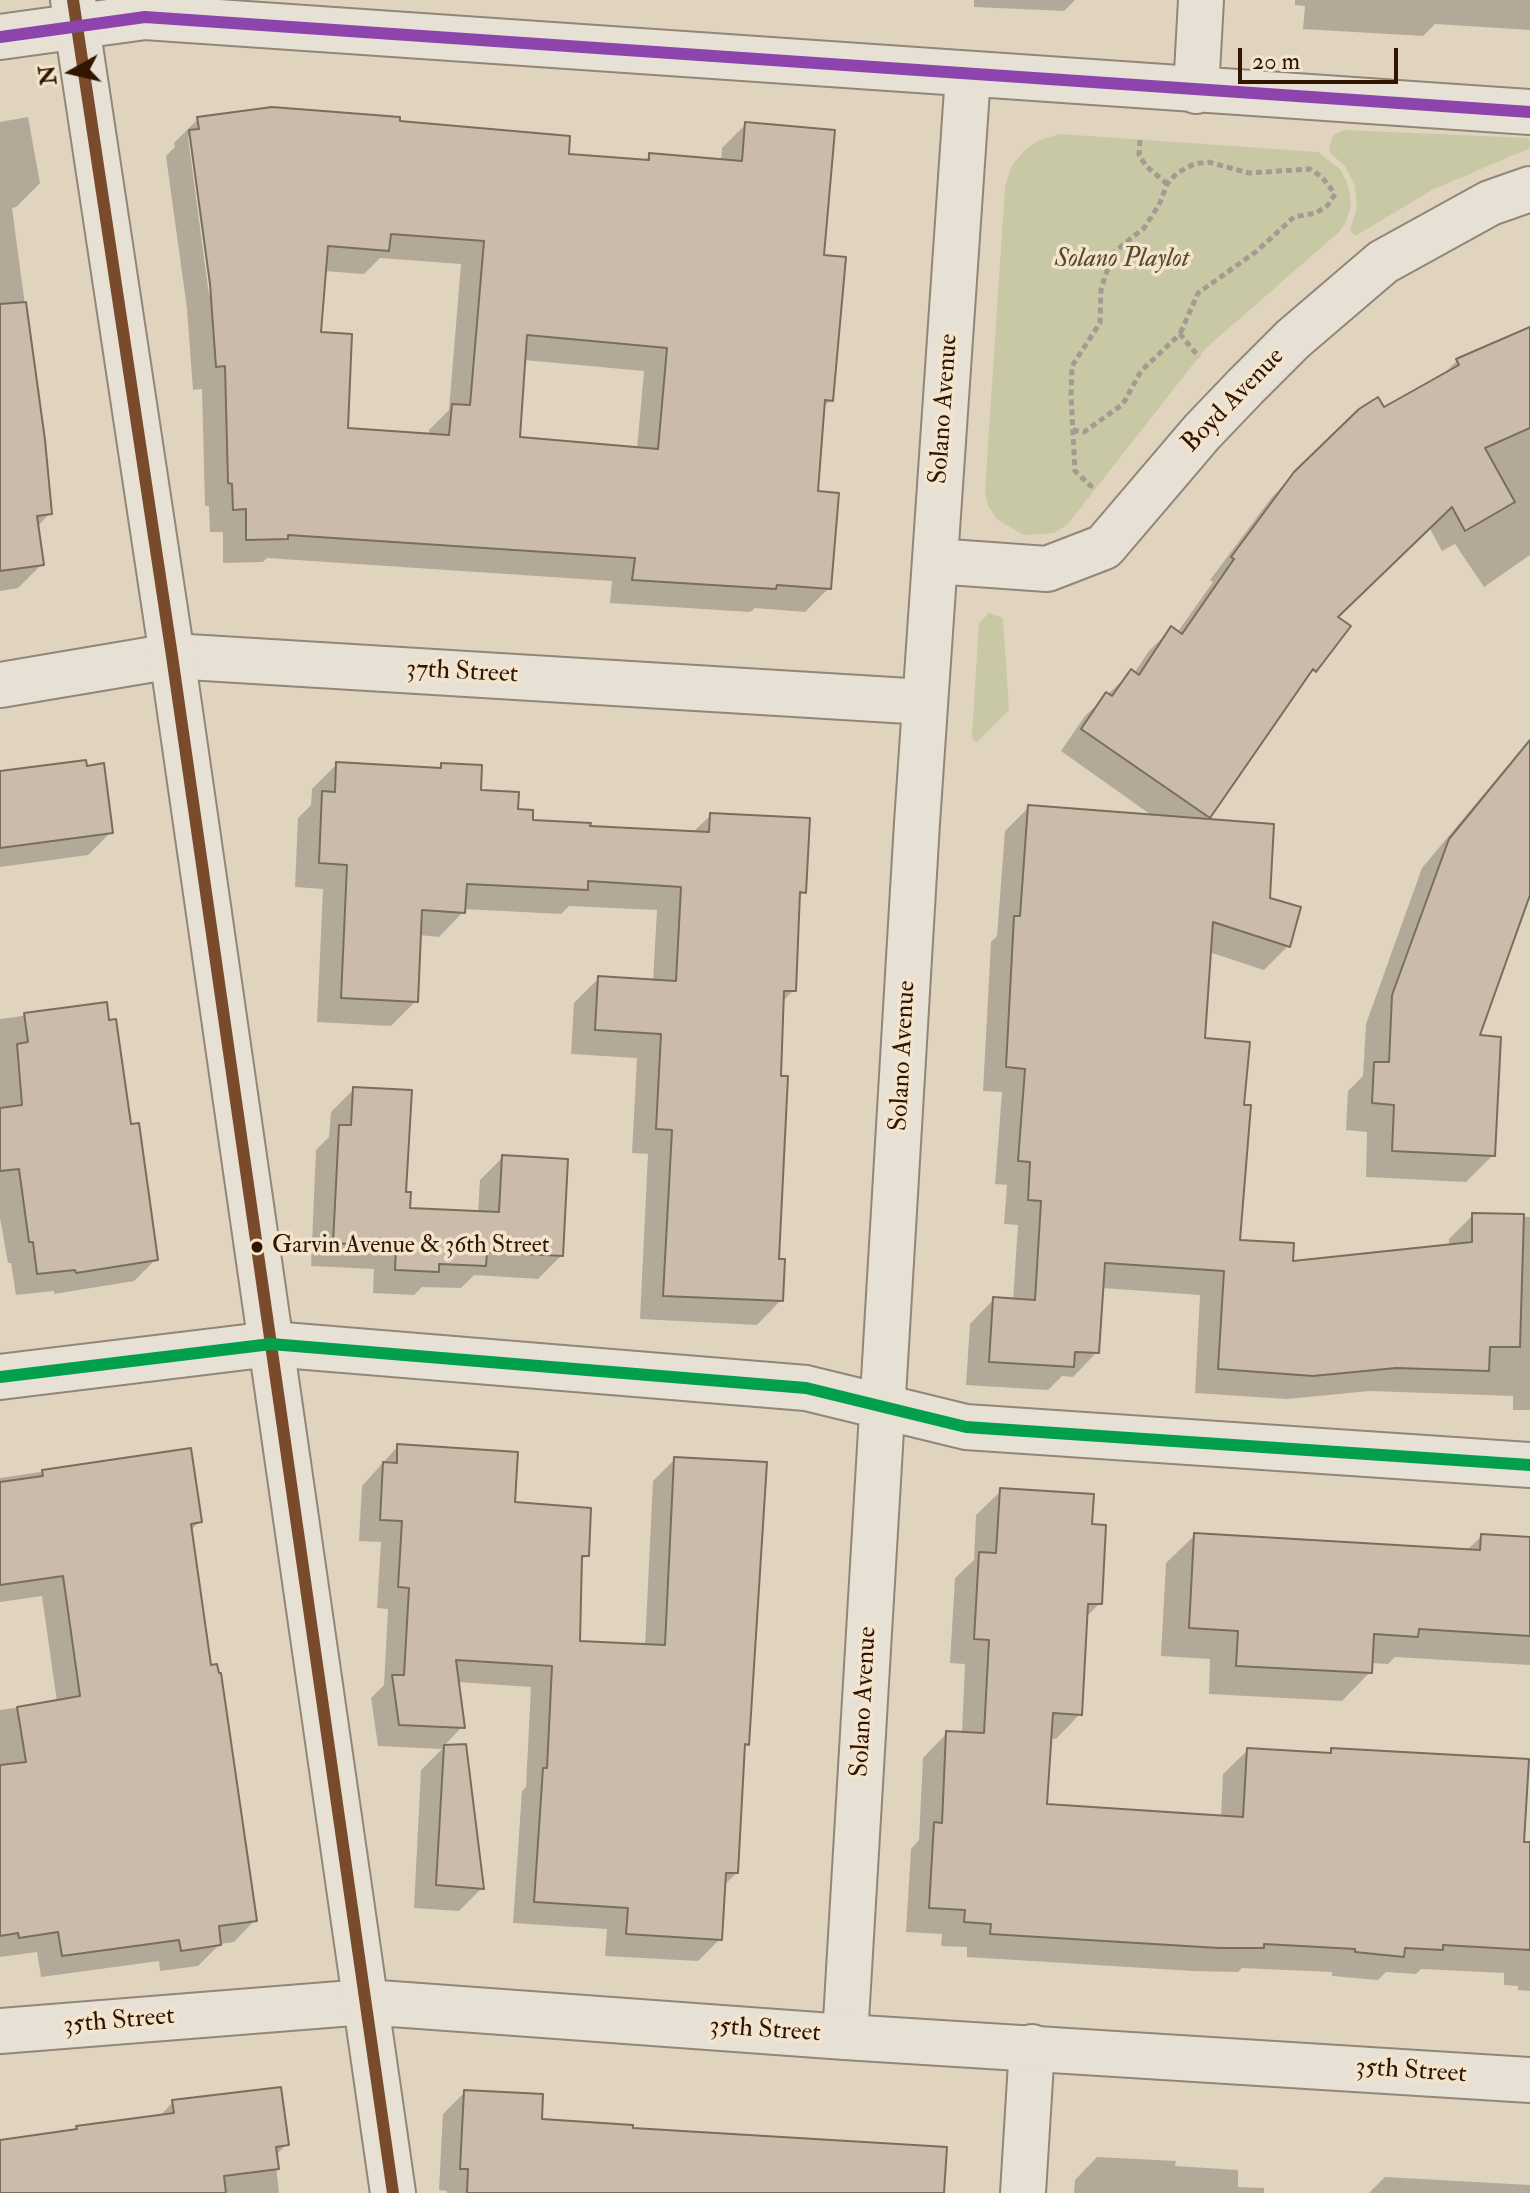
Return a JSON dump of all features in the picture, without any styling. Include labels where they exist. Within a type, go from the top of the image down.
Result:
[{"type":"street","points":[[1196,91],[1201,0]]},
{"type":"street","points":[[0,37],[75,13],[1530,112]]},
{"type":"street","points":[[75,13],[172,656],[393,2193]]},
{"type":"street","name":"Solano Avenue","points":[[845,2037],[925,702],[968,75]]},
{"type":"street","name":"Boyd Avenue","points":[[935,561],[1047,569],[1104,547],[1202,432],[1245,387],[1293,339],[1383,262],[1490,203],[1530,189]]},
{"type":"street","name":"37th Street","points":[[0,685],[172,656],[925,702]]},
{"type":"street","points":[[0,1377],[271,1344],[806,1388],[966,1427],[1530,1465]]},
{"type":"street","name":"35th Street","points":[[0,2031],[365,2002],[845,2037],[1530,2080]]},
{"type":"street","points":[[1023,2193],[1032,2047]]},
{"type":"path","points":[[1140,140],[1139,155],[1146,166],[1167,184]]},
{"type":"path","points":[[1073,430],[1084,432],[1123,404],[1141,371],[1180,334],[1198,293],[1257,251],[1294,217],[1316,213],[1328,205],[1335,194],[1322,177],[1310,169],[1249,173],[1208,162],[1194,164],[1177,173],[1167,184],[1159,205],[1144,228],[1113,253],[1101,289],[1100,323],[1072,366],[1073,430],[1075,471],[1091,486],[1082,498]]},
{"type":"path","points":[[1180,334],[1199,357]]},
{"type":"green space","points":[[1344,130],[1529,138],[1530,148],[1432,190],[1355,236],[1350,230],[1357,208],[1355,186],[1345,166],[1329,149],[1333,135]]},
{"type":"green space","name":"Solano Playlot","points":[[1060,134],[1318,152],[1341,170],[1349,188],[1351,206],[1340,231],[1205,349],[1068,524],[1054,533],[1024,535],[998,520],[988,506],[985,491],[1005,187],[1012,165],[1026,149],[1040,140]]},
{"type":"green space","points":[[989,613],[1003,618],[1009,710],[977,742],[972,735],[979,623]]},
{"type":"building","points":[[272,107],[400,117],[400,121],[570,136],[569,154],[649,160],[649,153],[742,161],[745,122],[835,130],[824,255],[846,257],[833,401],[825,400],[818,491],[839,493],[831,589],[777,585],[776,589],[632,580],[635,558],[288,535],[288,539],[246,540],[246,509],[233,510],[232,484],[228,483],[225,366],[216,367],[210,284],[189,130],[199,129],[197,117]],"holes":[[[391,234],[484,241],[470,405],[452,404],[449,435],[348,428],[352,334],[321,332],[328,246],[389,251]],[[527,335],[667,348],[658,449],[520,437]]]},
{"type":"building","points":[[26,302],[52,514],[37,516],[44,565],[0,571],[0,304]]},
{"type":"building","points":[[1530,327],[1530,428],[1485,448],[1515,502],[1465,531],[1452,507],[1338,617],[1351,626],[1316,672],[1313,669],[1210,818],[1081,729],[1106,692],[1112,696],[1131,669],[1139,675],[1171,626],[1182,634],[1234,559],[1231,557],[1294,472],[1359,409],[1378,397],[1384,407],[1459,365],[1456,359]]},
{"type":"building","points":[[1530,740],[1530,895],[1480,1035],[1501,1037],[1495,1156],[1392,1151],[1394,1105],[1372,1103],[1374,1062],[1389,1062],[1392,995],[1449,839]]},
{"type":"building","points":[[86,760],[87,766],[104,763],[113,833],[0,848],[0,771]]},
{"type":"building","points":[[336,762],[441,768],[441,763],[482,765],[481,790],[519,792],[518,809],[533,810],[533,820],[709,832],[710,813],[810,818],[806,893],[800,892],[796,991],[784,991],[781,1076],[788,1076],[779,1259],[785,1259],[783,1301],[663,1296],[672,1130],[656,1129],[661,1034],[595,1030],[598,976],[676,981],[681,887],[588,881],[588,890],[467,884],[465,913],[422,910],[418,1002],[341,998],[347,865],[319,863],[322,791],[335,792]]},
{"type":"building","points":[[1028,805],[1274,824],[1270,898],[1301,907],[1290,947],[1213,922],[1205,1038],[1250,1042],[1244,1105],[1251,1105],[1240,1240],[1294,1243],[1293,1261],[1472,1242],[1472,1213],[1524,1214],[1520,1347],[1490,1347],[1489,1371],[1396,1368],[1313,1376],[1218,1369],[1224,1271],[1105,1263],[1099,1353],[1075,1352],[1074,1367],[989,1362],[993,1297],[1035,1300],[1041,1201],[1028,1200],[1030,1162],[1018,1161],[1025,1069],[1006,1067],[1014,916],[1020,916]]},
{"type":"building","points":[[107,1002],[109,1020],[116,1019],[131,1124],[139,1123],[158,1260],[76,1273],[75,1270],[37,1274],[33,1242],[29,1242],[19,1169],[0,1171],[0,1108],[22,1105],[17,1044],[28,1042],[24,1013]]},
{"type":"building","points":[[353,1087],[412,1090],[406,1192],[411,1192],[410,1208],[499,1212],[502,1155],[568,1159],[563,1256],[487,1252],[486,1266],[439,1264],[439,1272],[395,1270],[396,1247],[333,1243],[339,1125],[351,1125]]},
{"type":"building","points":[[397,1444],[518,1452],[515,1502],[591,1508],[589,1556],[582,1556],[580,1641],[665,1645],[674,1457],[767,1462],[738,1873],[726,1873],[722,1940],[626,1934],[628,1908],[534,1902],[543,1768],[547,1768],[552,1666],[456,1660],[465,1728],[399,1725],[392,1675],[404,1675],[409,1588],[398,1587],[402,1521],[380,1520],[383,1462],[397,1463]]},
{"type":"building","points":[[191,1448],[202,1522],[191,1524],[211,1665],[217,1664],[221,1673],[257,1921],[219,1926],[221,1945],[181,1951],[179,1940],[62,1956],[58,1932],[19,1938],[18,1933],[0,1936],[0,1765],[26,1762],[17,1707],[80,1696],[63,1576],[0,1585],[0,1482],[43,1476],[42,1470]]},
{"type":"building","points":[[1000,1488],[1094,1494],[1092,1524],[1106,1525],[1102,1604],[1088,1604],[1082,1715],[1053,1713],[1047,1804],[1243,1817],[1247,1748],[1331,1753],[1331,1748],[1529,1759],[1524,1842],[1530,1842],[1530,1950],[1443,1945],[1443,1950],[1405,1948],[1404,1957],[1355,1952],[1355,1949],[1264,1944],[1264,1948],[1219,1948],[990,1934],[991,1924],[964,1922],[965,1910],[929,1908],[934,1822],[942,1823],[946,1731],[984,1733],[989,1640],[974,1639],[979,1552],[996,1553]]},
{"type":"building","points":[[1194,1533],[1480,1550],[1481,1534],[1530,1537],[1530,1636],[1419,1629],[1418,1637],[1374,1634],[1372,1673],[1236,1666],[1238,1631],[1189,1628]]},
{"type":"building","points":[[466,1744],[484,1889],[436,1885],[444,1745]]},
{"type":"building","points":[[281,2087],[289,2145],[276,2147],[279,2169],[224,2176],[226,2193],[0,2193],[0,2140],[174,2113],[172,2100]]},
{"type":"building","points":[[464,2090],[543,2094],[542,2119],[633,2125],[633,2128],[947,2147],[944,2193],[467,2193],[468,2169],[460,2169]]},
{"type":"transit line","points":[[73,0],[172,656],[393,2193]]},
{"type":"transit line","points":[[0,37],[145,17],[1530,112]]},
{"type":"transit line","points":[[0,1377],[271,1344],[806,1388],[966,1427],[1530,1465]]},
{"type":"place","name":"Garvin Avenue & 36th Street","points":[[257,1247]]}]
